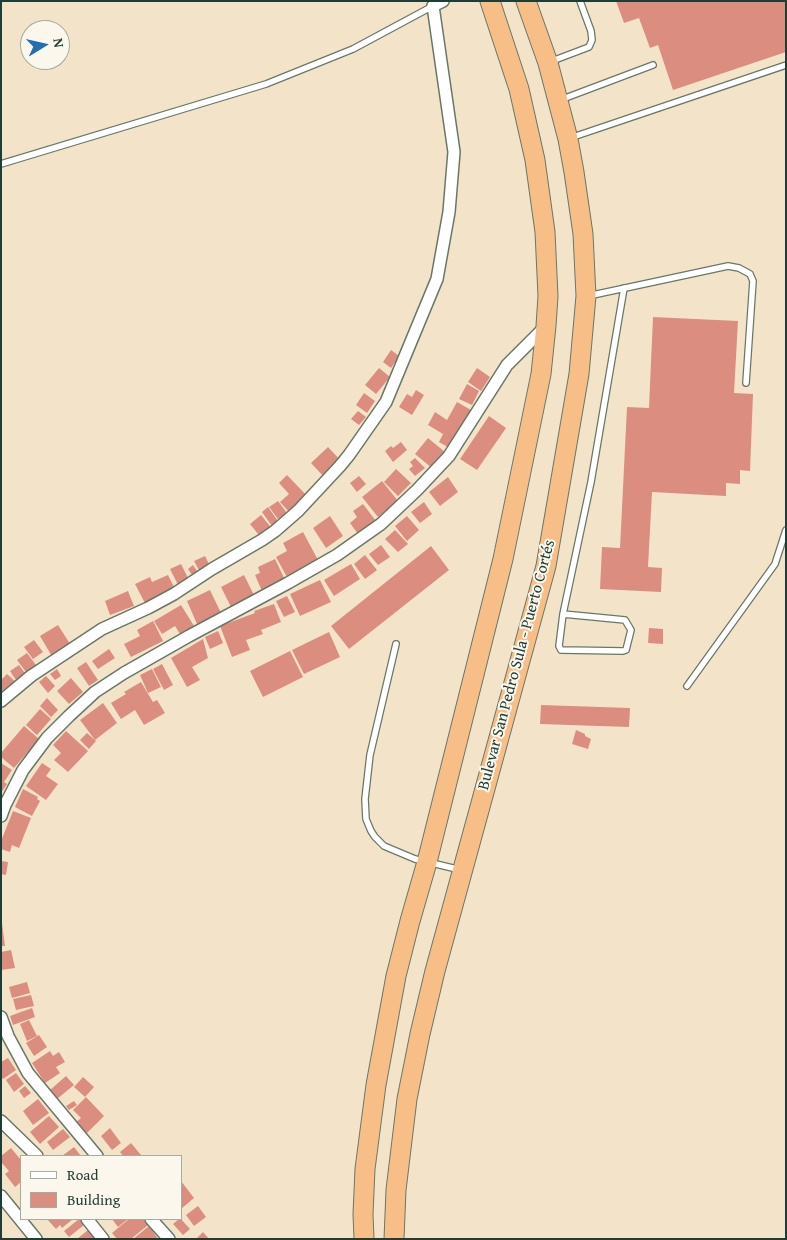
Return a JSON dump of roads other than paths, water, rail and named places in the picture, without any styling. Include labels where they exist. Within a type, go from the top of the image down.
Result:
[{"type":"highway","points":[[364,1239],[365,1169],[376,1085],[396,976],[427,862],[503,559],[541,374],[546,326],[548,296],[545,232],[535,160],[519,89],[490,1]]},
{"type":"highway","name":"Bulevar San Pedro Sula - Puerto Cortés","points":[[394,1239],[396,1190],[407,1099],[420,1034],[435,971],[546,566],[579,374],[586,296],[583,234],[568,139],[548,63],[526,1]]},
{"type":"street","points":[[1,701],[31,676],[102,629],[174,594],[275,531],[298,511],[349,455],[386,402],[437,279],[449,212],[454,152],[438,3]]},
{"type":"street","points":[[1,816],[24,770],[47,738],[95,692],[188,636],[337,555],[381,524],[449,456],[507,365],[546,326]]},
{"type":"street","points":[[1,1017],[8,1036],[28,1073],[96,1155]]},
{"type":"street","points":[[1,1121],[36,1155]]},
{"type":"street","points":[[1,1196],[20,1219]]},
{"type":"street","points":[[21,1220],[36,1239]]},
{"type":"street","points":[[88,1220],[103,1239]]},
{"type":"street","points":[[152,1220],[168,1239]]},
{"type":"lane","points":[[548,63],[588,47],[592,40],[591,30],[580,1]]},
{"type":"lane","points":[[1,164],[266,84],[353,49],[438,3]]},
{"type":"lane","points":[[558,100],[653,65]]},
{"type":"lane","points":[[568,139],[786,65]]},
{"type":"lane","points":[[586,296],[728,266],[739,268],[750,274],[753,281],[746,384]]},
{"type":"lane","points":[[563,614],[625,620],[629,624],[630,630],[626,650],[561,650],[558,646],[563,614],[592,482],[624,288]]},
{"type":"lane","points":[[687,686],[775,564],[786,530]]},
{"type":"lane","points":[[396,644],[370,755],[365,799],[366,819],[371,831],[384,846],[427,862],[463,871]]}]
